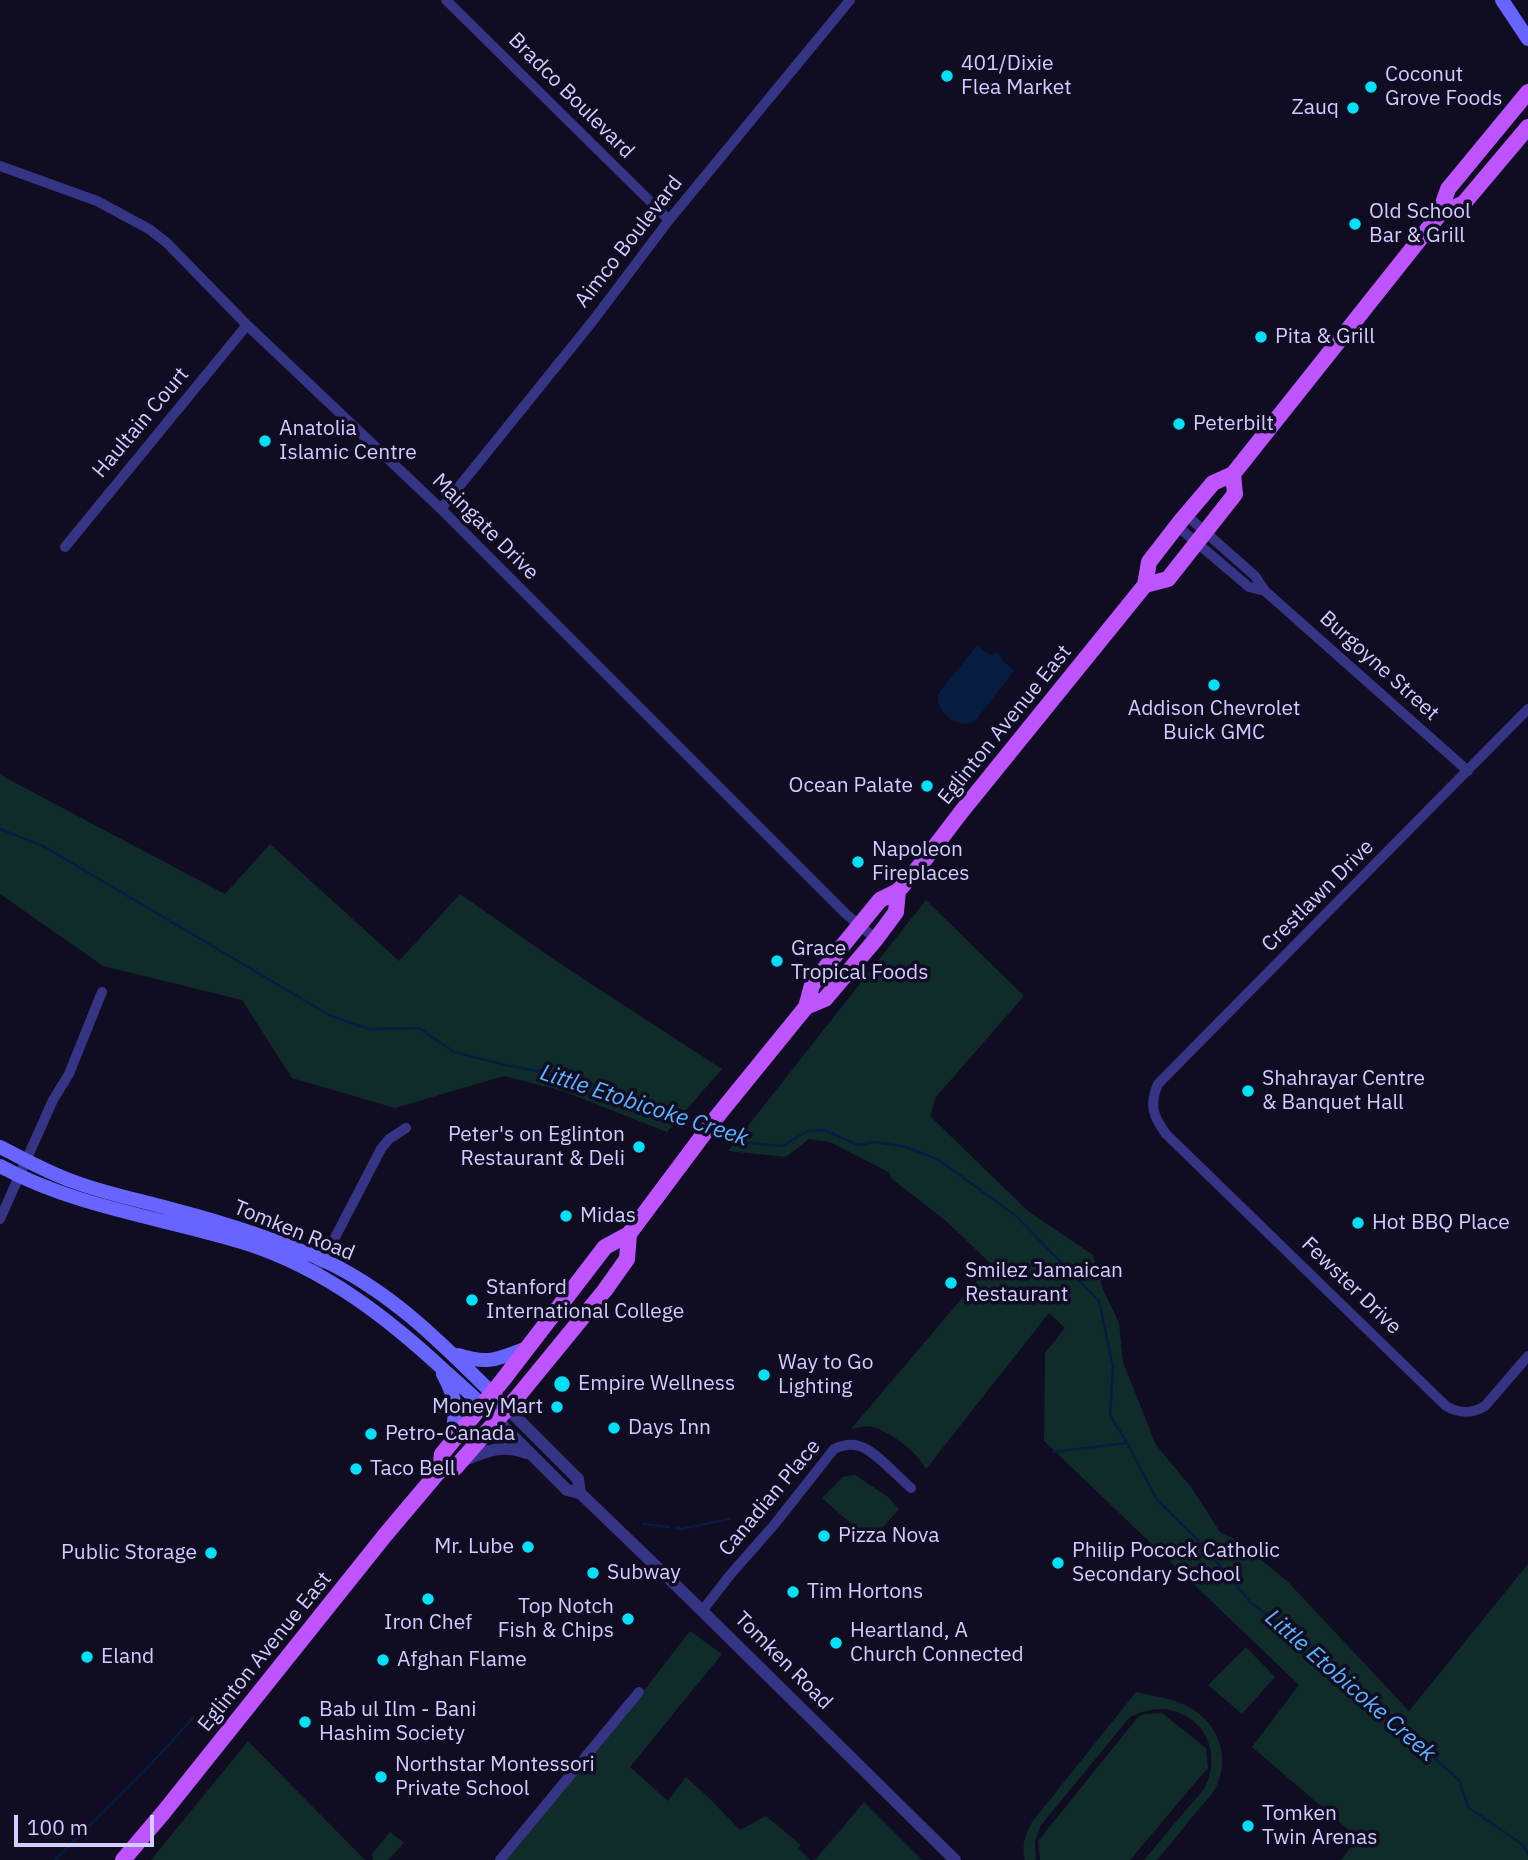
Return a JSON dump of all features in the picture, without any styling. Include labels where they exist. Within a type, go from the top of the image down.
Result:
[{"type":"main road","points":[[1503,0],[1528,24]]},
{"type":"main road","points":[[1503,0],[1528,39]]},
{"type":"main road","name":"Eglinton Avenue East","points":[[123,1860],[440,1470],[442,1454],[605,1247],[629,1234],[715,1119],[806,1007],[813,985],[880,900],[898,891],[923,862],[1145,585],[1149,562],[1213,483],[1233,474],[1439,215],[1448,189],[1527,91]]},
{"type":"main road","name":"Eglinton Avenue East","points":[[1439,215],[1464,203],[1528,127]]},
{"type":"main road","name":"Eglinton Avenue East","points":[[1145,585],[1168,579],[1201,538],[1235,494],[1233,474]]},
{"type":"main road","name":"Eglinton Avenue East","points":[[806,1007],[825,999],[876,939],[896,912],[898,891]]},
{"type":"main road","name":"Tomken Road","points":[[0,1147],[69,1180],[102,1192],[173,1209],[271,1239],[319,1266],[437,1363],[487,1399]]},
{"type":"main road","name":"Tomken Road","points":[[0,1166],[52,1191],[248,1245],[360,1281],[426,1328],[453,1353],[487,1399],[502,1414]]},
{"type":"main road","name":"Eglinton Avenue East","points":[[440,1470],[455,1468],[598,1298],[628,1259],[629,1234]]},
{"type":"main road","points":[[453,1353],[472,1360],[488,1361],[527,1348]]},
{"type":"main road","points":[[437,1363],[455,1398],[451,1442]]},
{"type":"street","name":"Bradco Boulevard","points":[[446,0],[669,220]]},
{"type":"street","name":"Aimco Boulevard","points":[[441,509],[592,322],[669,220],[850,0]]},
{"type":"street","name":"Maingate Drive","points":[[0,166],[97,201],[149,229],[167,243],[247,325],[441,509],[660,730],[876,939]]},
{"type":"street","name":"Haultain Court","points":[[65,547],[247,325]]},
{"type":"street","name":"Burgoyne Street","points":[[1182,521],[1249,587],[1265,591],[1468,771]]},
{"type":"street","name":"Crestlawn Drive","points":[[1154,1117],[1153,1104],[1158,1084],[1528,709]]},
{"type":"street","points":[[0,1219],[53,1100],[69,1074],[102,992]]},
{"type":"street","name":"Fewster Drive","points":[[1154,1117],[1166,1134],[1446,1406],[1456,1412],[1477,1411],[1485,1406],[1528,1356]]},
{"type":"street","points":[[319,1266],[381,1149],[389,1139],[406,1128]]},
{"type":"street","name":"Tomken Road","points":[[502,1414],[530,1454],[567,1490],[580,1493],[955,1860]]},
{"type":"street","name":"Tomken Road","points":[[502,1414],[578,1479],[580,1493]]},
{"type":"street","name":"Canadian Place","points":[[702,1611],[834,1449],[846,1445],[865,1448],[911,1488]]},
{"type":"street","points":[[460,1461],[507,1447],[530,1454]]},
{"type":"street","points":[[500,1860],[639,1692]]},
{"type":"green space","points":[[0,773],[225,894],[270,844],[399,961],[460,894],[562,965],[722,1069],[667,1132],[563,1091],[504,1076],[395,1108],[292,1078],[242,1000],[103,966],[0,894]]},
{"type":"green space","points":[[926,900],[1024,996],[936,1097],[930,1116],[1029,1212],[1093,1255],[1103,1289],[1119,1323],[1123,1362],[1156,1445],[1191,1487],[1220,1532],[1239,1541],[1289,1583],[1409,1711],[1528,1564],[1528,1860],[1341,1860],[1358,1838],[1252,1747],[1299,1685],[1044,1441],[1045,1353],[1065,1328],[1049,1313],[926,1469],[910,1450],[888,1434],[871,1426],[851,1429],[991,1264],[946,1221],[891,1178],[890,1173],[830,1142],[809,1139],[786,1157],[728,1151]]},
{"type":"green space","points":[[855,1475],[888,1497],[899,1509],[871,1541],[822,1498],[843,1477]]},
{"type":"green space","points":[[690,1631],[722,1654],[630,1767],[668,1801],[686,1777],[740,1830],[766,1816],[801,1845],[798,1848],[810,1860],[506,1860],[639,1697]]},
{"type":"green space","points":[[1246,1647],[1275,1677],[1242,1714],[1208,1685]]},
{"type":"green space","points":[[1136,1692],[1183,1704],[1195,1710],[1212,1728],[1218,1739],[1222,1764],[1213,1792],[1157,1860],[1144,1860],[1204,1789],[1211,1771],[1211,1752],[1205,1734],[1184,1715],[1161,1709],[1138,1714],[1130,1717],[1041,1825],[1035,1841],[1036,1860],[1025,1860],[1024,1841],[1032,1822]]},
{"type":"green space","points":[[1162,1713],[1206,1748],[1208,1768],[1130,1860],[1040,1860],[1038,1841],[1138,1717]]},
{"type":"green space","points":[[248,1741],[365,1860],[151,1860]]},
{"type":"green space","points":[[864,1802],[922,1860],[815,1860]]},
{"type":"green space","points":[[390,1832],[404,1843],[388,1860],[373,1860],[372,1854]]},
{"type":"water","points":[[977,645],[989,654],[998,652],[1014,671],[976,720],[963,724],[944,714],[940,708],[938,694]]},
{"type":"waterway","name":"Little Etobicoke Creek","points":[[0,829],[45,847],[329,1015],[368,1029],[419,1028],[454,1052],[509,1066],[567,1076],[657,1106],[703,1126]]},
{"type":"waterway","name":"Little Etobicoke Creek","points":[[715,1131],[739,1142],[782,1146],[808,1131],[824,1130],[858,1145],[874,1142],[906,1147],[939,1160],[1016,1216],[1099,1301],[1113,1367],[1110,1415],[1157,1500],[1199,1541],[1251,1603],[1314,1650],[1459,1780],[1468,1807],[1523,1845],[1528,1854]]},
{"type":"waterway","points":[[1053,1452],[1126,1443]]},
{"type":"waterway","points":[[677,1528],[729,1519]]},
{"type":"waterway","points":[[643,1524],[669,1527]]},
{"type":"waterway","points":[[55,1860],[193,1718]]},
{"type":"place","name":"401/Dixie Flea Market","points":[[947,76]]},
{"type":"place","name":"Coconut Grove Foods","points":[[1371,87]]},
{"type":"place","name":"Zauq","points":[[1353,108]]},
{"type":"place","name":"Old School Bar & Grill","points":[[1355,224]]},
{"type":"place","name":"Pita & Grill","points":[[1261,337]]},
{"type":"place","name":"Peterbilt","points":[[1179,424]]},
{"type":"place","name":"Anatolia Islamic Centre","points":[[265,441]]},
{"type":"place","name":"Addison Chevrolet Buick GMC","points":[[1214,685]]},
{"type":"place","name":"Ocean Palate","points":[[927,786]]},
{"type":"place","name":"Napoleon Fireplaces","points":[[858,862]]},
{"type":"place","name":"Grace Tropical Foods","points":[[777,961]]},
{"type":"place","name":"Shahrayar Centre & Banquet Hall","points":[[1248,1091]]},
{"type":"place","name":"Peter's on Eglinton Restaurant & Deli","points":[[639,1147]]},
{"type":"place","name":"Midas","points":[[566,1216]]},
{"type":"place","name":"Hot BBQ Place","points":[[1358,1223]]},
{"type":"place","name":"Smilez Jamaican Restaurant","points":[[951,1283]]},
{"type":"place","name":"Stanford International College","points":[[472,1300]]},
{"type":"place","name":"Way to Go Lighting","points":[[764,1375]]},
{"type":"place","name":"Empire Wellness","points":[[562,1384]]},
{"type":"place","name":"Money Mart","points":[[557,1407]]},
{"type":"place","name":"Days Inn","points":[[614,1428]]},
{"type":"place","name":"Petro-Canada","points":[[371,1434]]},
{"type":"place","name":"Taco Bell","points":[[356,1469]]},
{"type":"place","name":"Pizza Nova","points":[[824,1536]]},
{"type":"place","name":"Mr. Lube","points":[[528,1547]]},
{"type":"place","name":"Public Storage","points":[[211,1553]]},
{"type":"place","name":"Philip Pocock Catholic Secondary School","points":[[1058,1563]]},
{"type":"place","name":"Subway","points":[[593,1573]]},
{"type":"place","name":"Tim Hortons","points":[[793,1592]]},
{"type":"place","name":"Iron Chef","points":[[428,1599]]},
{"type":"place","name":"Top Notch Fish & Chips","points":[[628,1619]]},
{"type":"place","name":"Heartland, A Church Connected","points":[[836,1643]]},
{"type":"place","name":"Eland","points":[[87,1657]]},
{"type":"place","name":"Afghan Flame","points":[[383,1660]]},
{"type":"place","name":"Bab ul Ilm - Bani Hashim Society","points":[[305,1722]]},
{"type":"place","name":"Northstar Montessori Private School","points":[[381,1777]]},
{"type":"place","name":"Tomken Twin Arenas","points":[[1248,1826]]}]
